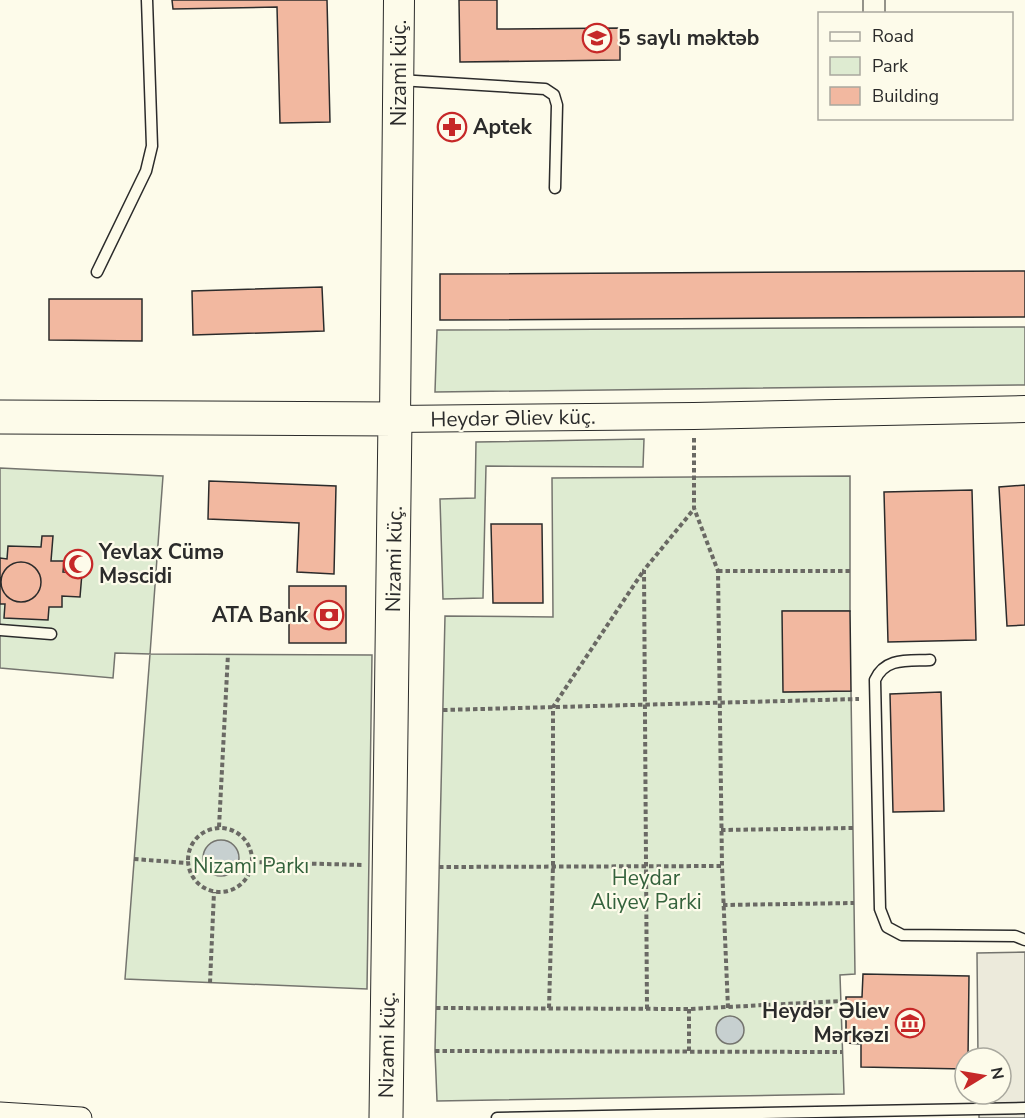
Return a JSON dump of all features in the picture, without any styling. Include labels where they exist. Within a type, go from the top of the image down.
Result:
[{"type":"highway","name":"Heydər Əliev küç.","points":[[0,417],[395,419]]},
{"type":"highway","name":"Nizami küç.","points":[[386,1118],[395,419]]},
{"type":"main road","name":"Nizami küç.","points":[[395,419],[399,0]]},
{"type":"street","name":"Heydər Əliev küç.","points":[[395,419],[1025,409]]},
{"type":"street","points":[[0,1113],[81,1118]]},
{"type":"lane","points":[[97,272],[146,171],[152,146],[147,0]]},
{"type":"lane","points":[[399,80],[545,89],[554,95],[557,105],[555,188]]},
{"type":"lane","points":[[0,630],[51,634]]},
{"type":"lane","points":[[930,660],[891,663],[879,669],[875,680],[880,909],[887,927],[902,935],[1015,936],[1025,940]]},
{"type":"lane","points":[[497,1118],[1025,1108]]},
{"type":"path","points":[[694,416],[694,508],[718,571],[721,830],[728,1008]]},
{"type":"path","points":[[549,1008],[554,707],[644,570],[694,508]]},
{"type":"path","points":[[644,570],[647,1009]]},
{"type":"path","points":[[718,571],[850,571]]},
{"type":"path","points":[[219,827],[228,654]]},
{"type":"path","points":[[443,710],[866,699]]},
{"type":"path","points":[[219,827],[230,828],[247,842],[252,862],[250,873],[236,888],[225,892],[204,889],[190,873],[187,863],[192,842],[199,834],[219,827]]},
{"type":"path","points":[[721,830],[853,828]]},
{"type":"path","points":[[134,859],[187,863]]},
{"type":"path","points":[[252,862],[369,865]]},
{"type":"path","points":[[439,867],[722,866]]},
{"type":"path","points":[[210,982],[214,892]]},
{"type":"path","points":[[723,905],[854,903]]},
{"type":"path","points":[[436,1008],[689,1009],[841,1001]]},
{"type":"path","points":[[689,1009],[689,1051]]},
{"type":"path","points":[[435,1051],[842,1052]]},
{"type":"green space","points":[[1025,327],[1025,385],[435,392],[437,330]]},
{"type":"green space","points":[[644,439],[643,467],[486,466],[483,598],[443,599],[440,499],[475,498],[476,442]]},
{"type":"green space","name":"Yevlax Cümə Məscidi","points":[[0,468],[163,476],[150,654],[115,653],[113,678],[0,668]]},
{"type":"green space","name":"Heydar Aliyev Parki","points":[[850,476],[850,611],[783,611],[784,692],[851,691],[855,974],[840,975],[844,1094],[437,1101],[435,1051],[445,616],[553,617],[552,478]]},
{"type":"green space","name":"Nizami Parkı","points":[[150,654],[372,655],[367,989],[125,979]]},
{"type":"shaded area","points":[[221,840],[234,845],[239,858],[234,871],[221,876],[208,871],[203,858],[208,845]]},
{"type":"shaded area","points":[[1025,952],[1025,1118],[979,1118],[979,1106],[1013,1106],[1013,1046],[978,1046],[977,953]]},
{"type":"shaded area","points":[[730,1016],[740,1020],[744,1030],[740,1040],[730,1044],[720,1040],[716,1030],[720,1020]]},
{"type":"building","points":[[172,0],[327,0],[330,122],[280,123],[277,7],[173,9]]},
{"type":"building","points":[[459,0],[497,0],[497,29],[620,28],[620,60],[460,62]]},
{"type":"building","points":[[1025,271],[1025,317],[440,320],[440,274]]},
{"type":"building","points":[[322,287],[324,331],[193,335],[192,291]]},
{"type":"building","points":[[49,299],[142,299],[142,341],[49,340]]},
{"type":"building","points":[[209,481],[336,486],[334,574],[297,572],[299,523],[208,519]]},
{"type":"building","points":[[1025,485],[1025,625],[1007,626],[999,487]]},
{"type":"building","points":[[972,490],[976,640],[888,642],[884,492]]},
{"type":"building","points":[[491,524],[542,524],[543,603],[493,603]]},
{"type":"building","points":[[42,536],[53,536],[51,561],[64,561],[63,572],[82,573],[80,597],[62,596],[62,607],[49,607],[48,620],[4,618],[5,604],[0,604],[0,558],[7,559],[8,546],[41,547]]},
{"type":"building","points":[[21,562],[29,563],[35,568],[40,574],[40,590],[35,596],[29,601],[21,602],[13,601],[7,596],[2,590],[1,582],[2,574],[7,568],[13,563]]},
{"type":"building","points":[[289,586],[346,586],[346,643],[289,643]]},
{"type":"building","points":[[782,611],[850,611],[851,691],[783,692]]},
{"type":"building","points":[[941,692],[944,811],[893,812],[890,694]]},
{"type":"building","points":[[863,974],[969,976],[968,1046],[953,1046],[953,1069],[861,1067],[861,1044],[846,1043],[846,997],[862,997]]},
{"type":"place","name":"5 saylı məktəb","points":[[597,38]]},
{"type":"place","name":"Aptek","points":[[452,127]]},
{"type":"place","name":"Yevlax Cümə Məscidi","points":[[78,564]]},
{"type":"place","name":"ATA Bank","points":[[329,615]]},
{"type":"place","name":"Heydər Əliev Mərkəzi","points":[[910,1023]]}]
